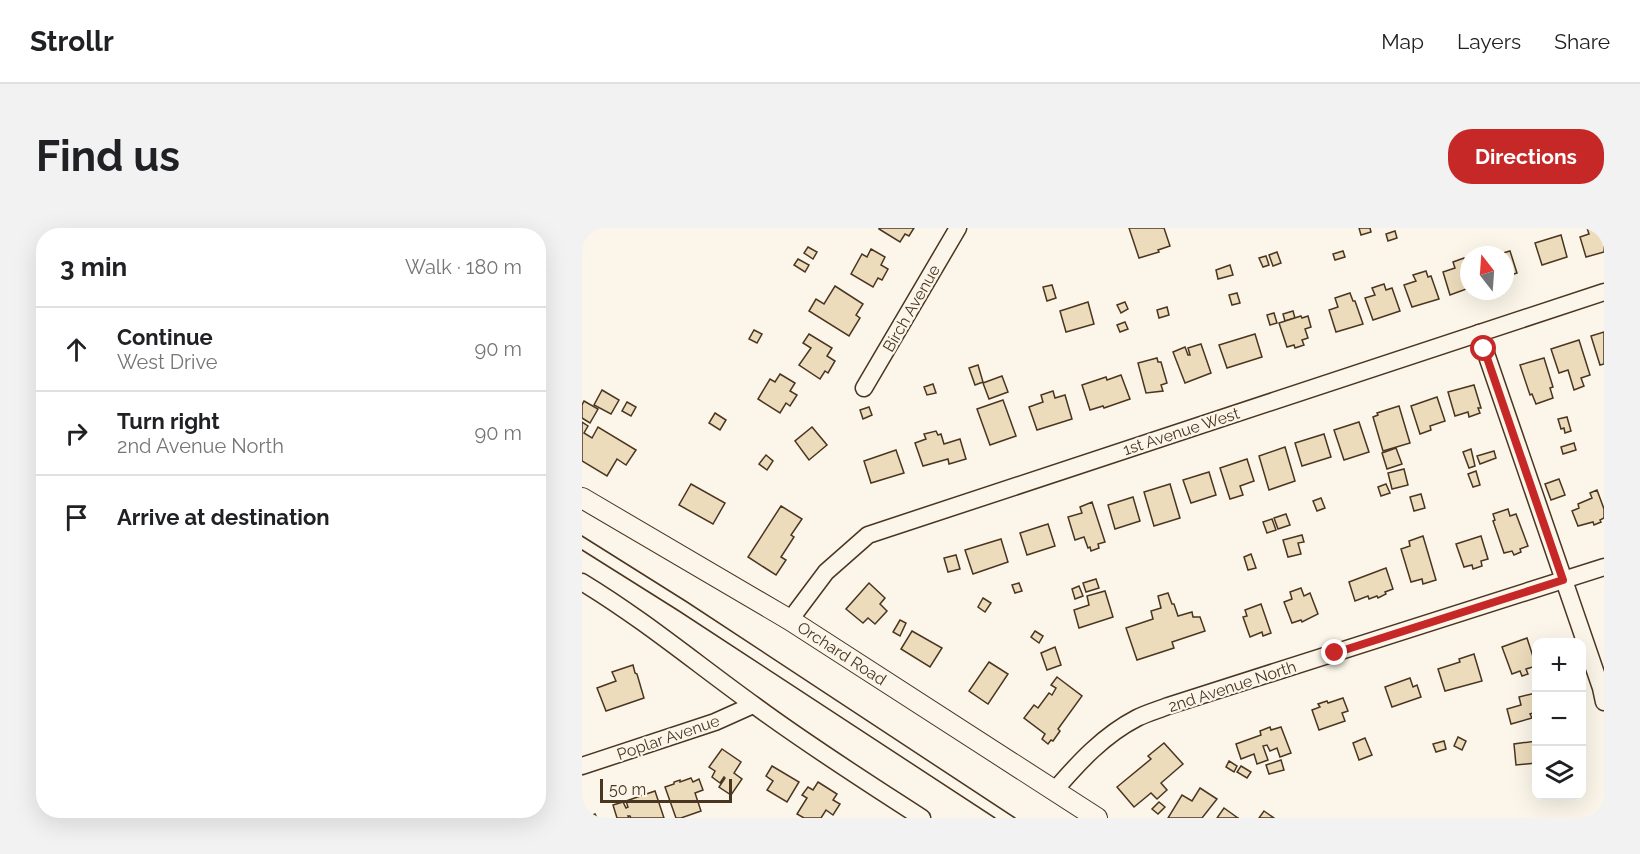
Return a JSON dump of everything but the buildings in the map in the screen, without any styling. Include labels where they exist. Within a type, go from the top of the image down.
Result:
[{"type":"street","name":"Birch Avenue","points":[[864,388],[961,229]]},
{"type":"street","name":"1st Avenue West","points":[[790,620],[826,572],[868,534],[1604,292]]},
{"type":"street","points":[[1479,333],[1604,702]]},
{"type":"street","name":"Orchard Road","points":[[582,498],[790,620],[1097,818]]},
{"type":"street","name":"2nd Avenue North","points":[[1055,790],[1094,748],[1117,730],[1138,718],[1168,706],[1604,567]]},
{"type":"street","points":[[582,582],[611,599],[753,705],[922,818]]},
{"type":"street","name":"Poplar Avenue","points":[[582,766],[715,722],[753,705]]},
{"type":"tram line","points":[[582,536],[687,602],[1015,818]]},
{"type":"tram line","points":[[582,550],[995,818]]},
{"type":"route","points":[[1335,653],[1563,580],[1484,349]]}]
